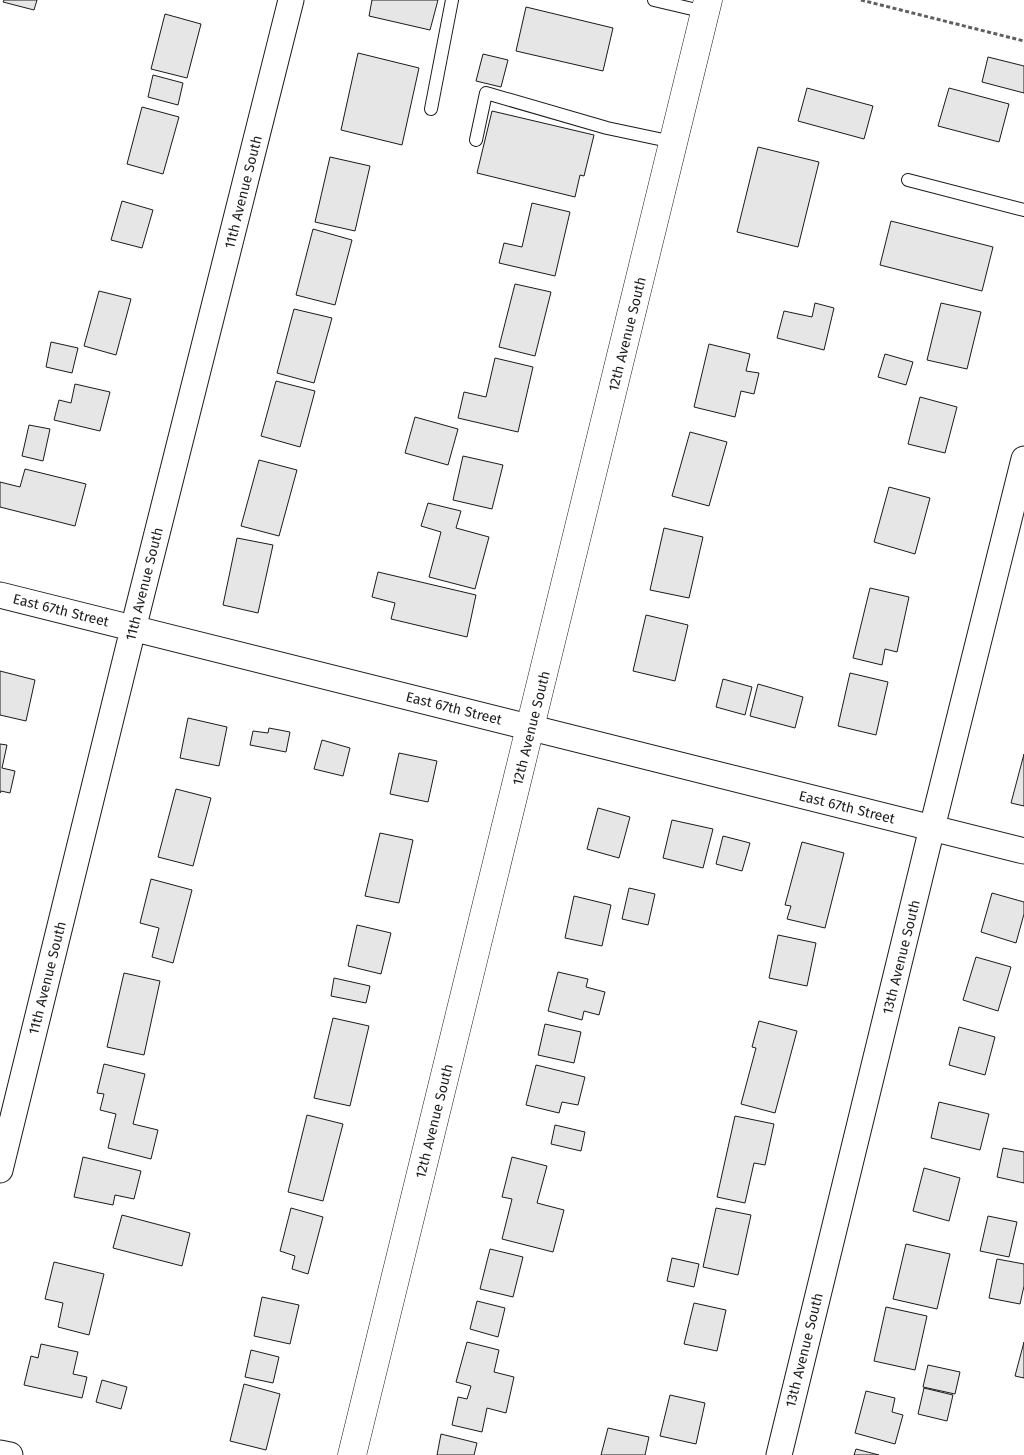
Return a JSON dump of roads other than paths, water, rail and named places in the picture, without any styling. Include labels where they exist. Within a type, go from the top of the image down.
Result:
[{"type":"street","name":"11th Avenue South","points":[[0,1170],[133,628],[291,0]]},
{"type":"street","name":"12th Avenue South","points":[[352,1455],[707,6]]},
{"type":"street","name":"13th Avenue South","points":[[779,1455],[1024,459]]},
{"type":"street","name":"East 67th Street","points":[[0,595],[1024,851]]},
{"type":"street","points":[[0,1453],[10,1455]]},
{"type":"lane","points":[[431,108],[452,0]]},
{"type":"lane","points":[[654,0],[707,6]]},
{"type":"lane","points":[[476,140],[486,93],[608,128],[673,142]]},
{"type":"lane","points":[[908,180],[1024,210]]}]
